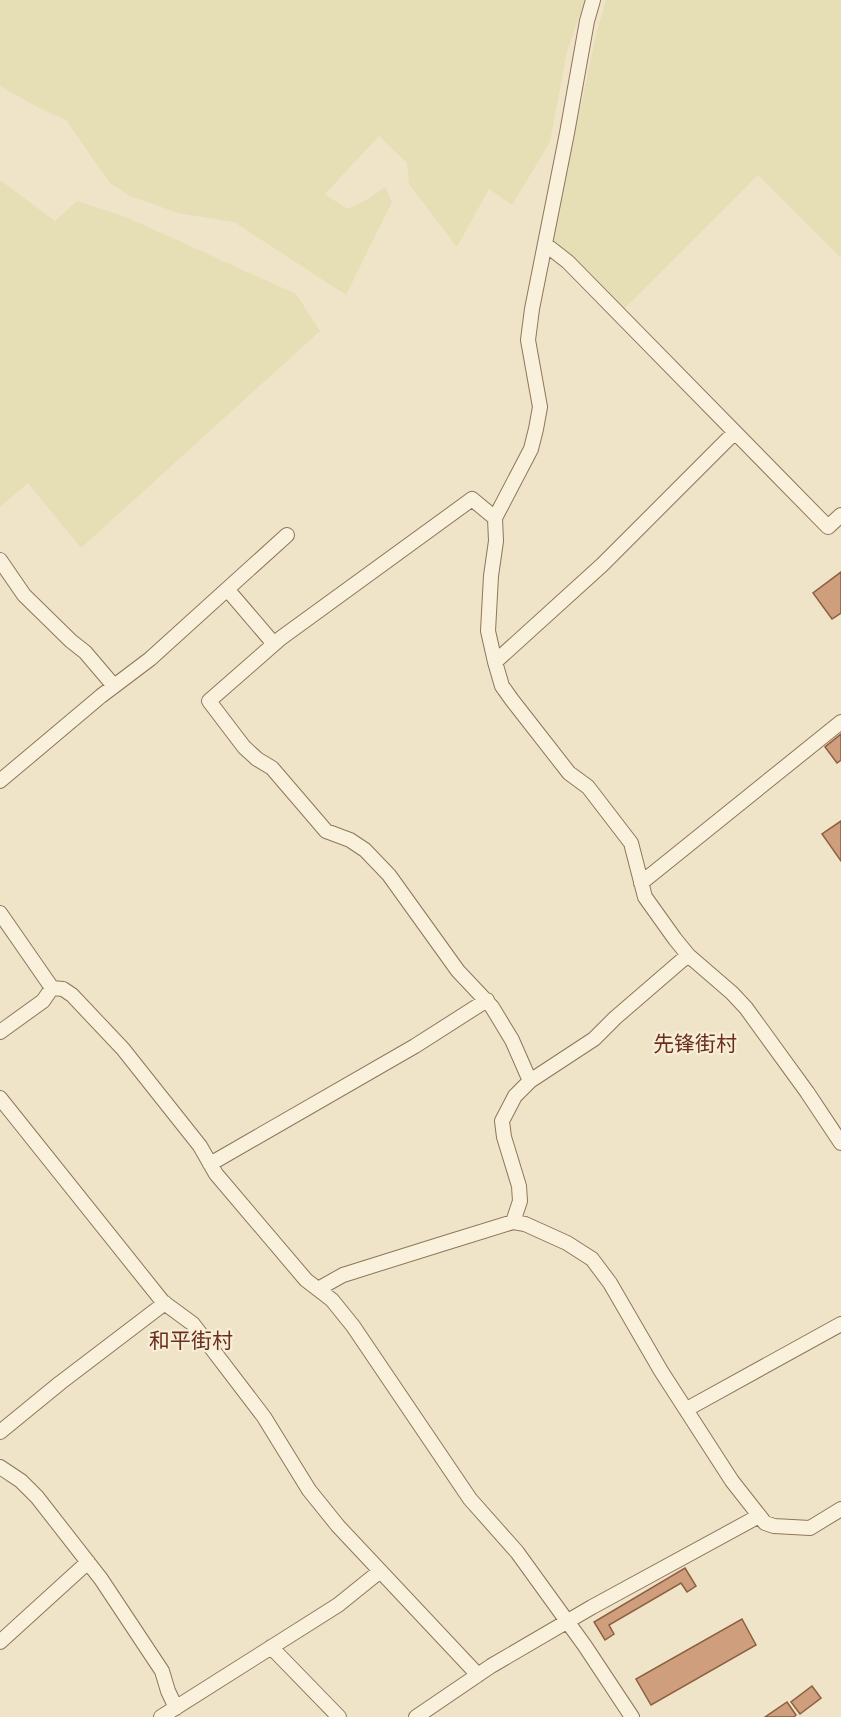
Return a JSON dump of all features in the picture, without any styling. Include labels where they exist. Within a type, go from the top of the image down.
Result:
[{"type":"street","points":[[593,0],[586,21],[532,309],[528,340],[540,408],[531,449],[495,518],[496,541],[491,576],[488,631],[502,686],[569,773],[588,787],[631,843],[645,897],[688,955],[746,1008],[841,1143]]},
{"type":"street","points":[[545,244],[568,262],[828,527],[841,515]]},
{"type":"street","points":[[495,662],[602,565],[735,432]]},
{"type":"street","points":[[495,518],[472,499],[274,644],[209,701],[244,747],[257,759],[272,768],[326,831],[350,840],[365,850],[389,875],[458,971],[487,1000],[512,1040],[530,1081]]},
{"type":"street","points":[[0,781],[150,659],[287,535]]},
{"type":"street","points":[[0,560],[24,595],[71,642],[85,652],[114,686]]},
{"type":"street","points":[[227,589],[274,644]]},
{"type":"street","points":[[641,883],[841,722]]},
{"type":"street","points":[[0,913],[52,988]]},
{"type":"street","points":[[513,1222],[520,1201],[519,1186],[504,1137],[502,1121],[516,1096],[530,1081],[594,1039],[615,1017],[688,955]]},
{"type":"street","points":[[0,1032],[43,1001],[52,988]]},
{"type":"street","points":[[52,988],[63,989],[72,995],[123,1049],[200,1146],[216,1174],[306,1280],[332,1300],[353,1326],[470,1499],[517,1552],[632,1717]]},
{"type":"street","points":[[210,1164],[416,1046],[487,1000]]},
{"type":"street","points":[[0,1098],[165,1303],[193,1324],[264,1417],[309,1490],[338,1526],[478,1675]]},
{"type":"street","points":[[318,1289],[343,1275],[513,1222],[525,1224],[567,1242],[592,1259],[610,1283],[661,1371],[732,1481],[765,1523],[774,1526],[810,1528],[841,1509]]},
{"type":"street","points":[[0,1432],[165,1303]]},
{"type":"street","points":[[687,1409],[841,1324]]},
{"type":"street","points":[[0,1467],[21,1481],[37,1497],[88,1562],[155,1659],[176,1708]]},
{"type":"street","points":[[416,1717],[478,1675],[567,1622],[759,1516]]},
{"type":"street","points":[[0,1642],[88,1562]]},
{"type":"street","points":[[161,1717],[338,1605],[379,1572]]},
{"type":"street","points":[[271,1647],[339,1717]]},
{"type":"shaded area","points":[[0,0],[585,0],[567,51],[550,142],[512,205],[489,189],[457,247],[409,184],[407,163],[379,136],[325,194],[347,209],[367,200],[385,187],[392,202],[346,295],[234,222],[178,213],[130,196],[110,183],[66,120],[0,86]]},
{"type":"shaded area","points":[[606,0],[841,0],[841,258],[758,175],[624,309],[552,238],[597,31]]},
{"type":"shaded area","points":[[0,180],[55,221],[77,201],[126,217],[296,294],[320,331],[81,548],[28,483],[0,507]]},
{"type":"building","points":[[841,572],[841,613],[832,619],[813,593]]},
{"type":"building","points":[[841,734],[841,760],[837,763],[825,747]]},
{"type":"building","points":[[841,821],[841,861],[822,834]]},
{"type":"building","points":[[685,1568],[696,1586],[687,1592],[681,1583],[609,1625],[614,1634],[605,1640],[594,1622]]},
{"type":"building","points":[[742,1619],[756,1645],[651,1705],[636,1679]]},
{"type":"building","points":[[812,1686],[821,1698],[800,1714],[791,1702]]},
{"type":"building","points":[[787,1702],[796,1715],[794,1717],[765,1717]]},
{"type":"district","name":"先锋街村","points":[[695,1044]]},
{"type":"district","name":"和平街村","points":[[191,1341]]}]
